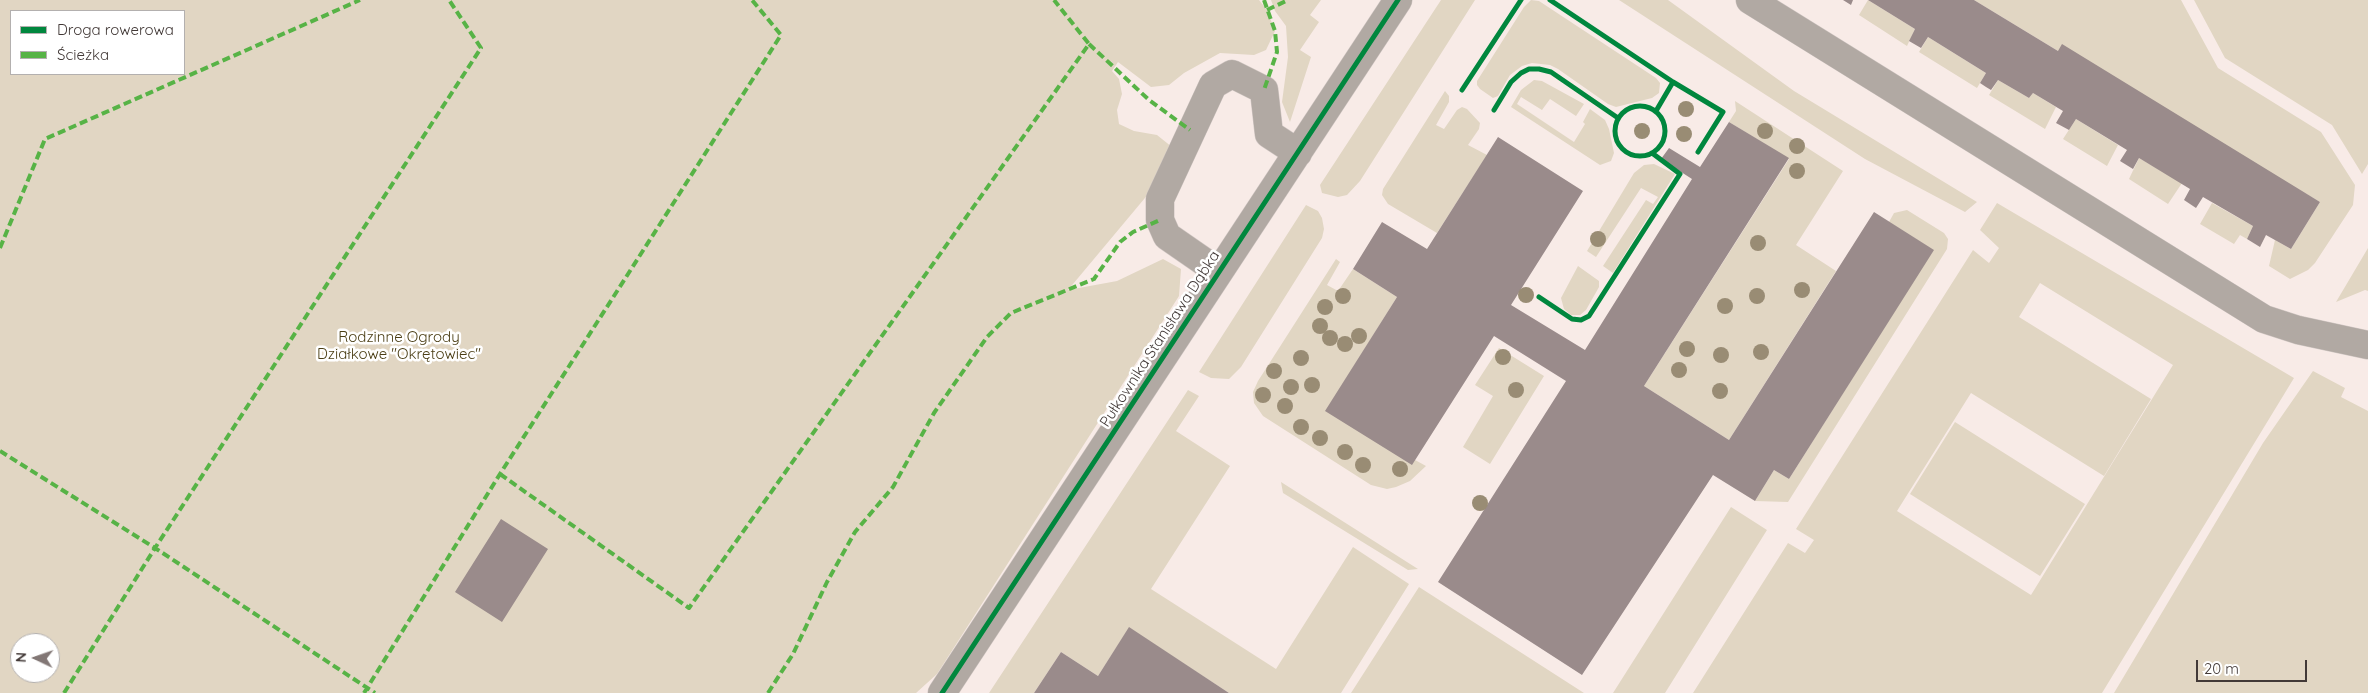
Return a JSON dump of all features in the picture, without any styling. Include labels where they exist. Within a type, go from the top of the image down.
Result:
[{"type":"street","name":"Pułkownika Stanisława Dąbka","points":[[942,693],[1398,0]]},
{"type":"street","points":[[1750,0],[2264,318],[2298,330],[2368,345]]},
{"type":"street","points":[[1219,272],[1167,236],[1160,220],[1160,199],[1213,85],[1232,74],[1264,90],[1269,134],[1298,153]]},
{"type":"green space","name":"Rodzinne Ogrody Działkowe \"Okrętowiec\"","points":[[0,0],[1259,0],[1267,10],[1275,31],[1266,50],[1254,55],[1220,53],[1184,73],[1169,85],[1151,87],[1118,62],[1112,71],[1119,79],[1122,94],[1117,110],[1119,124],[1134,131],[1157,135],[1172,147],[1165,174],[1068,290],[1117,281],[1163,259],[1181,269],[1179,296],[937,674],[916,693],[0,693]]},
{"type":"green space","points":[[1271,0],[1321,0],[1310,15],[1319,22],[1300,50],[1311,57],[1290,122],[1282,102],[1288,57],[1286,26],[1275,11]]},
{"type":"green space","points":[[1441,0],[1475,0],[1360,181],[1347,195],[1338,197],[1322,193],[1320,185]]},
{"type":"green space","points":[[1531,0],[1539,1],[1656,78],[1660,83],[1659,93],[1652,98],[1616,107],[1608,104],[1558,69],[1550,65],[1532,63],[1522,66],[1510,75],[1498,96],[1493,98],[1480,89],[1477,81],[1524,7]]},
{"type":"green space","points":[[1619,0],[1668,0],[1794,91],[1977,202],[1965,212],[1865,159]]},
{"type":"green space","points":[[1868,0],[1915,29],[1907,46],[1859,15]]},
{"type":"green space","points":[[1974,0],[2181,0],[2218,68],[2321,132],[2355,185],[2353,205],[2315,263],[2308,270],[2290,279],[2269,266],[2275,240],[2291,249],[2320,202],[2058,51]]},
{"type":"green space","points":[[2194,0],[2368,0],[2368,164],[2362,174],[2332,125],[2225,58]]},
{"type":"green space","points":[[1928,37],[1986,73],[1977,88],[1919,52]]},
{"type":"green space","points":[[1534,80],[1542,81],[1584,104],[1576,116],[1550,99],[1542,110],[1521,97],[1517,104],[1574,142],[1585,124],[1583,122],[1590,109],[1605,120],[1609,129],[1614,153],[1611,161],[1600,165],[1511,107],[1521,90]]},
{"type":"green space","points":[[1998,80],[2029,98],[2033,93],[2056,107],[2045,129],[1989,95]]},
{"type":"green space","points":[[1445,91],[1449,96],[1449,102],[1436,125],[1444,129],[1457,110],[1462,107],[1467,109],[1480,123],[1479,129],[1468,145],[1487,155],[1437,233],[1388,204],[1382,195],[1383,189]]},
{"type":"green space","points":[[1735,101],[1843,171],[1796,245],[1836,271],[1729,440],[1644,386],[1789,159],[1729,122],[1736,111]]},
{"type":"green space","points":[[2076,119],[2118,145],[2107,166],[2063,139]]},
{"type":"green space","points":[[2139,158],[2182,183],[2168,204],[2129,179]]},
{"type":"green space","points":[[1654,164],[1675,174],[1613,273],[1603,266],[1646,200],[1653,204],[1658,197],[1641,188],[1596,257],[1587,251],[1634,173],[1644,165]]},
{"type":"green space","points":[[1997,203],[2294,378],[2102,693],[1693,693],[1788,543],[1805,553],[1814,540],[1796,529],[1973,250],[1989,263],[1999,248],[1980,230]],"holes":[[[2040,283],[2173,365],[2031,595],[1897,511],[1971,393],[2104,476],[2151,399],[2019,317]]]},
{"type":"green space","points":[[2212,203],[2253,226],[2247,239],[2240,235],[2234,244],[2200,224]]},
{"type":"green space","points":[[1306,205],[1318,211],[1322,218],[1324,229],[1322,238],[1241,367],[1229,379],[1211,378],[1199,372]]},
{"type":"green space","points":[[1907,210],[1944,233],[1948,239],[1947,249],[1788,502],[1755,501],[1774,470],[1789,479],[1933,250],[1889,222],[1894,213]]},
{"type":"green space","points":[[2368,248],[2368,291],[2365,290],[2336,302]]},
{"type":"green space","points":[[1336,259],[1340,262],[1327,285],[1338,291],[1353,269],[1397,297],[1326,411],[1426,466],[1410,481],[1396,487],[1387,489],[1371,485],[1263,416],[1254,403],[1253,392],[1258,381]]},
{"type":"green space","points":[[1578,266],[1599,281],[1599,287],[1586,310],[1580,315],[1571,315],[1564,309],[1561,298]]},
{"type":"green space","points":[[1499,348],[1544,376],[1490,464],[1463,447],[1493,396],[1475,385]]},
{"type":"green space","points":[[2313,371],[2345,388],[2341,397],[2368,411],[2368,693],[2114,693],[2263,443]]},
{"type":"green space","points":[[1188,390],[1199,396],[1176,431],[1230,466],[1151,589],[1276,669],[1353,547],[1409,584],[1341,693],[1229,693],[1129,628],[1098,676],[1061,652],[1034,693],[989,693]]},
{"type":"green space","points":[[1955,422],[2085,504],[2040,576],[1910,494]]},
{"type":"green space","points":[[1281,482],[1418,569],[1408,570],[1283,493]]},
{"type":"green space","points":[[1731,507],[1767,530],[1665,693],[1613,693]]},
{"type":"green space","points":[[1419,587],[1584,693],[1351,693]]},
{"type":"building","points":[[1843,0],[1853,0],[1851,5]]},
{"type":"building","points":[[1868,0],[1974,0],[2058,51],[2062,44],[2320,202],[2291,249],[2266,235],[2260,247],[2247,239],[2253,226],[2203,197],[2196,208],[2184,200],[2190,189],[2139,158],[2133,169],[2120,161],[2127,150],[2076,119],[2069,130],[2056,123],[2063,111],[2033,93],[2029,98],[1998,80],[1991,90],[1980,83],[1986,73],[1928,37],[1921,48],[1909,41],[1915,29]]},
{"type":"building","points":[[1729,122],[1789,158],[1644,386],[1729,440],[1874,212],[1934,250],[1789,479],[1774,470],[1755,501],[1713,475],[1582,675],[1438,582],[1566,381],[1494,336],[1412,465],[1325,411],[1397,297],[1353,269],[1382,222],[1427,249],[1498,137],[1583,191],[1511,305],[1585,350],[1692,179],[1661,159],[1669,148],[1700,167]]},
{"type":"building","points":[[501,519],[548,549],[502,622],[455,592]]},
{"type":"building","points":[[1129,627],[1229,693],[1034,693],[1061,652],[1098,676]]},
{"type":"marked path","points":[[0,248],[45,139],[360,0]]},
{"type":"marked path","points":[[64,693],[155,548],[481,48],[449,0]]},
{"type":"marked path","points":[[364,693],[500,474],[781,35],[752,0]]},
{"type":"marked path","points":[[500,474],[689,608],[1089,44],[1054,0]]},
{"type":"marked path","points":[[1264,0],[1275,31],[1277,52],[1264,90]]},
{"type":"marked path","points":[[1267,10],[1288,0]]},
{"type":"marked path","points":[[1089,44],[1149,100],[1190,130]]},
{"type":"marked path","points":[[768,693],[793,654],[827,582],[855,532],[893,487],[934,413],[987,337],[1011,313],[1094,279],[1120,242],[1133,232],[1160,220]]},
{"type":"marked path","points":[[0,451],[155,548],[375,693]]},
{"type":"cycle path","points":[[942,693],[1398,0]]},
{"type":"cycle path","points":[[1462,90],[1521,0]]},
{"type":"cycle path","points":[[1550,0],[1673,82]]},
{"type":"cycle path","points":[[1494,110],[1511,82],[1529,69],[1539,69],[1551,72],[1618,118]]},
{"type":"cycle path","points":[[1656,111],[1673,82],[1723,112],[1698,152]]},
{"type":"cycle path","points":[[1635,106],[1645,106],[1658,113],[1665,126],[1665,131],[1665,136],[1658,149],[1645,156],[1635,156],[1626,152],[1619,145],[1615,136],[1615,126],[1619,117],[1626,110],[1635,106]]},
{"type":"cycle path","points":[[1539,297],[1572,319],[1581,320],[1589,316],[1680,174],[1652,153]]}]
